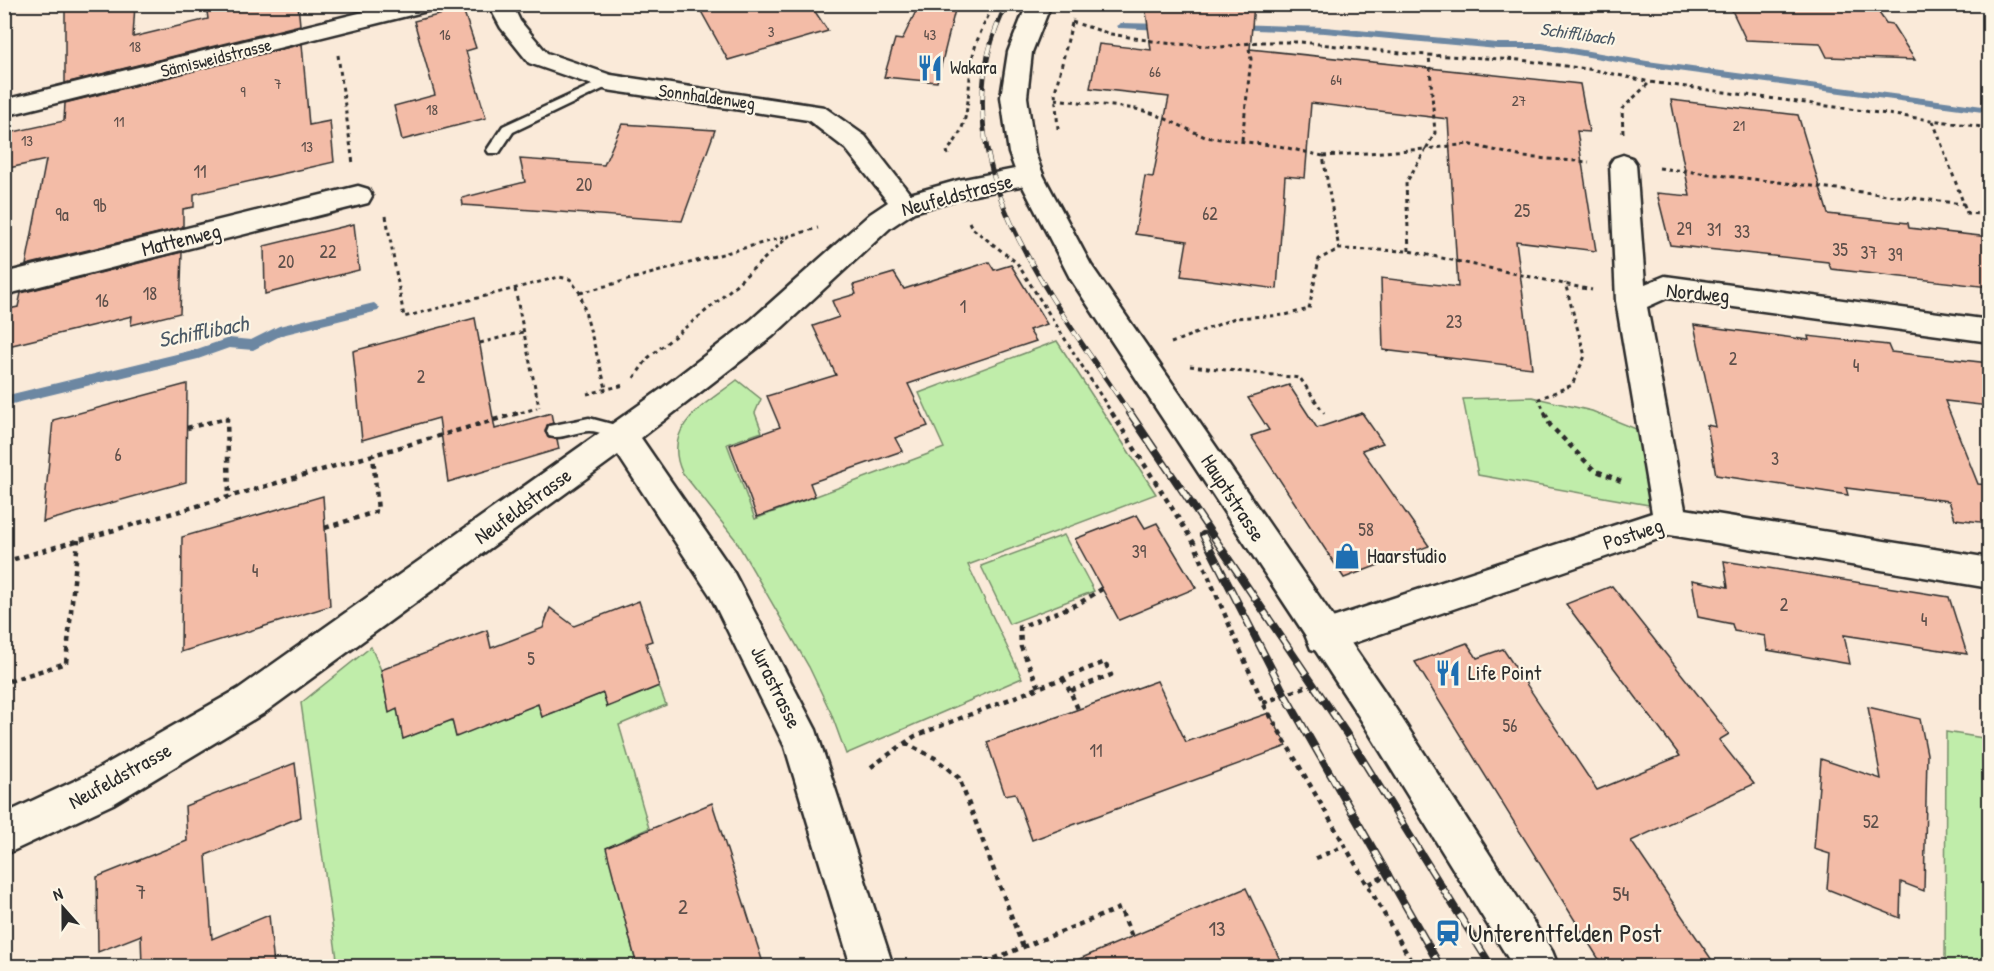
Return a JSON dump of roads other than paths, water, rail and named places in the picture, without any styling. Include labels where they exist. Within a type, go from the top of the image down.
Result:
[{"type":"street","name":"Sämisweidstrasse","points":[[4,108],[427,4]]},
{"type":"street","name":"Sonnhaldenweg","points":[[500,4],[509,23],[538,58],[607,82],[815,113],[843,129],[860,144],[904,205]]},
{"type":"street","name":"Hauptstrasse","points":[[1039,4],[1020,52],[1014,97],[1022,153],[1030,175],[1080,271],[1434,800],[1537,966]]},
{"type":"street","points":[[1623,164],[1631,301],[1668,510]]},
{"type":"street","name":"Neufeldstrasse","points":[[4,835],[99,790],[251,701],[622,435],[762,328],[880,221],[904,205],[959,189],[1030,175]]},
{"type":"street","name":"Mattenweg","points":[[4,284],[358,196]]},
{"type":"street","name":"Nordweg","points":[[1631,301],[1665,286],[1989,331]]},
{"type":"street","name":"Jurastrasse","points":[[622,435],[722,584],[803,743],[872,966]]},
{"type":"street","name":"Postweg","points":[[1324,637],[1668,510],[1989,573]]},
{"type":"lane","points":[[494,150],[508,129],[607,82]]},
{"type":"lane","points":[[555,431],[579,424],[595,423],[610,427],[622,435]]},
{"type":"waterway","name":"Schifflibach","points":[[1121,26],[1165,27]]},
{"type":"waterway","name":"Schifflibach","points":[[1235,27],[1325,30],[1497,46],[1542,46],[1647,64],[1990,110]]},
{"type":"waterway","name":"Schifflibach","points":[[4,401],[198,354],[229,343],[253,345],[279,331],[374,308]]},
{"type":"railway","points":[[1007,4],[987,60],[983,114],[991,168],[1010,221],[1036,272],[1067,322],[1131,415]]},
{"type":"railway","points":[[1130,413],[1346,733],[1491,966]]},
{"type":"railway","points":[[1203,535],[1285,695],[1440,966]]},
{"type":"place","name":"Wakara","points":[[930,68]]},
{"type":"place","name":"Haarstudio","points":[[1347,556]]},
{"type":"place","name":"Life Point","points":[[1448,673]]},
{"type":"place","name":"Unterentfelden Post","points":[[1448,933]]}]
